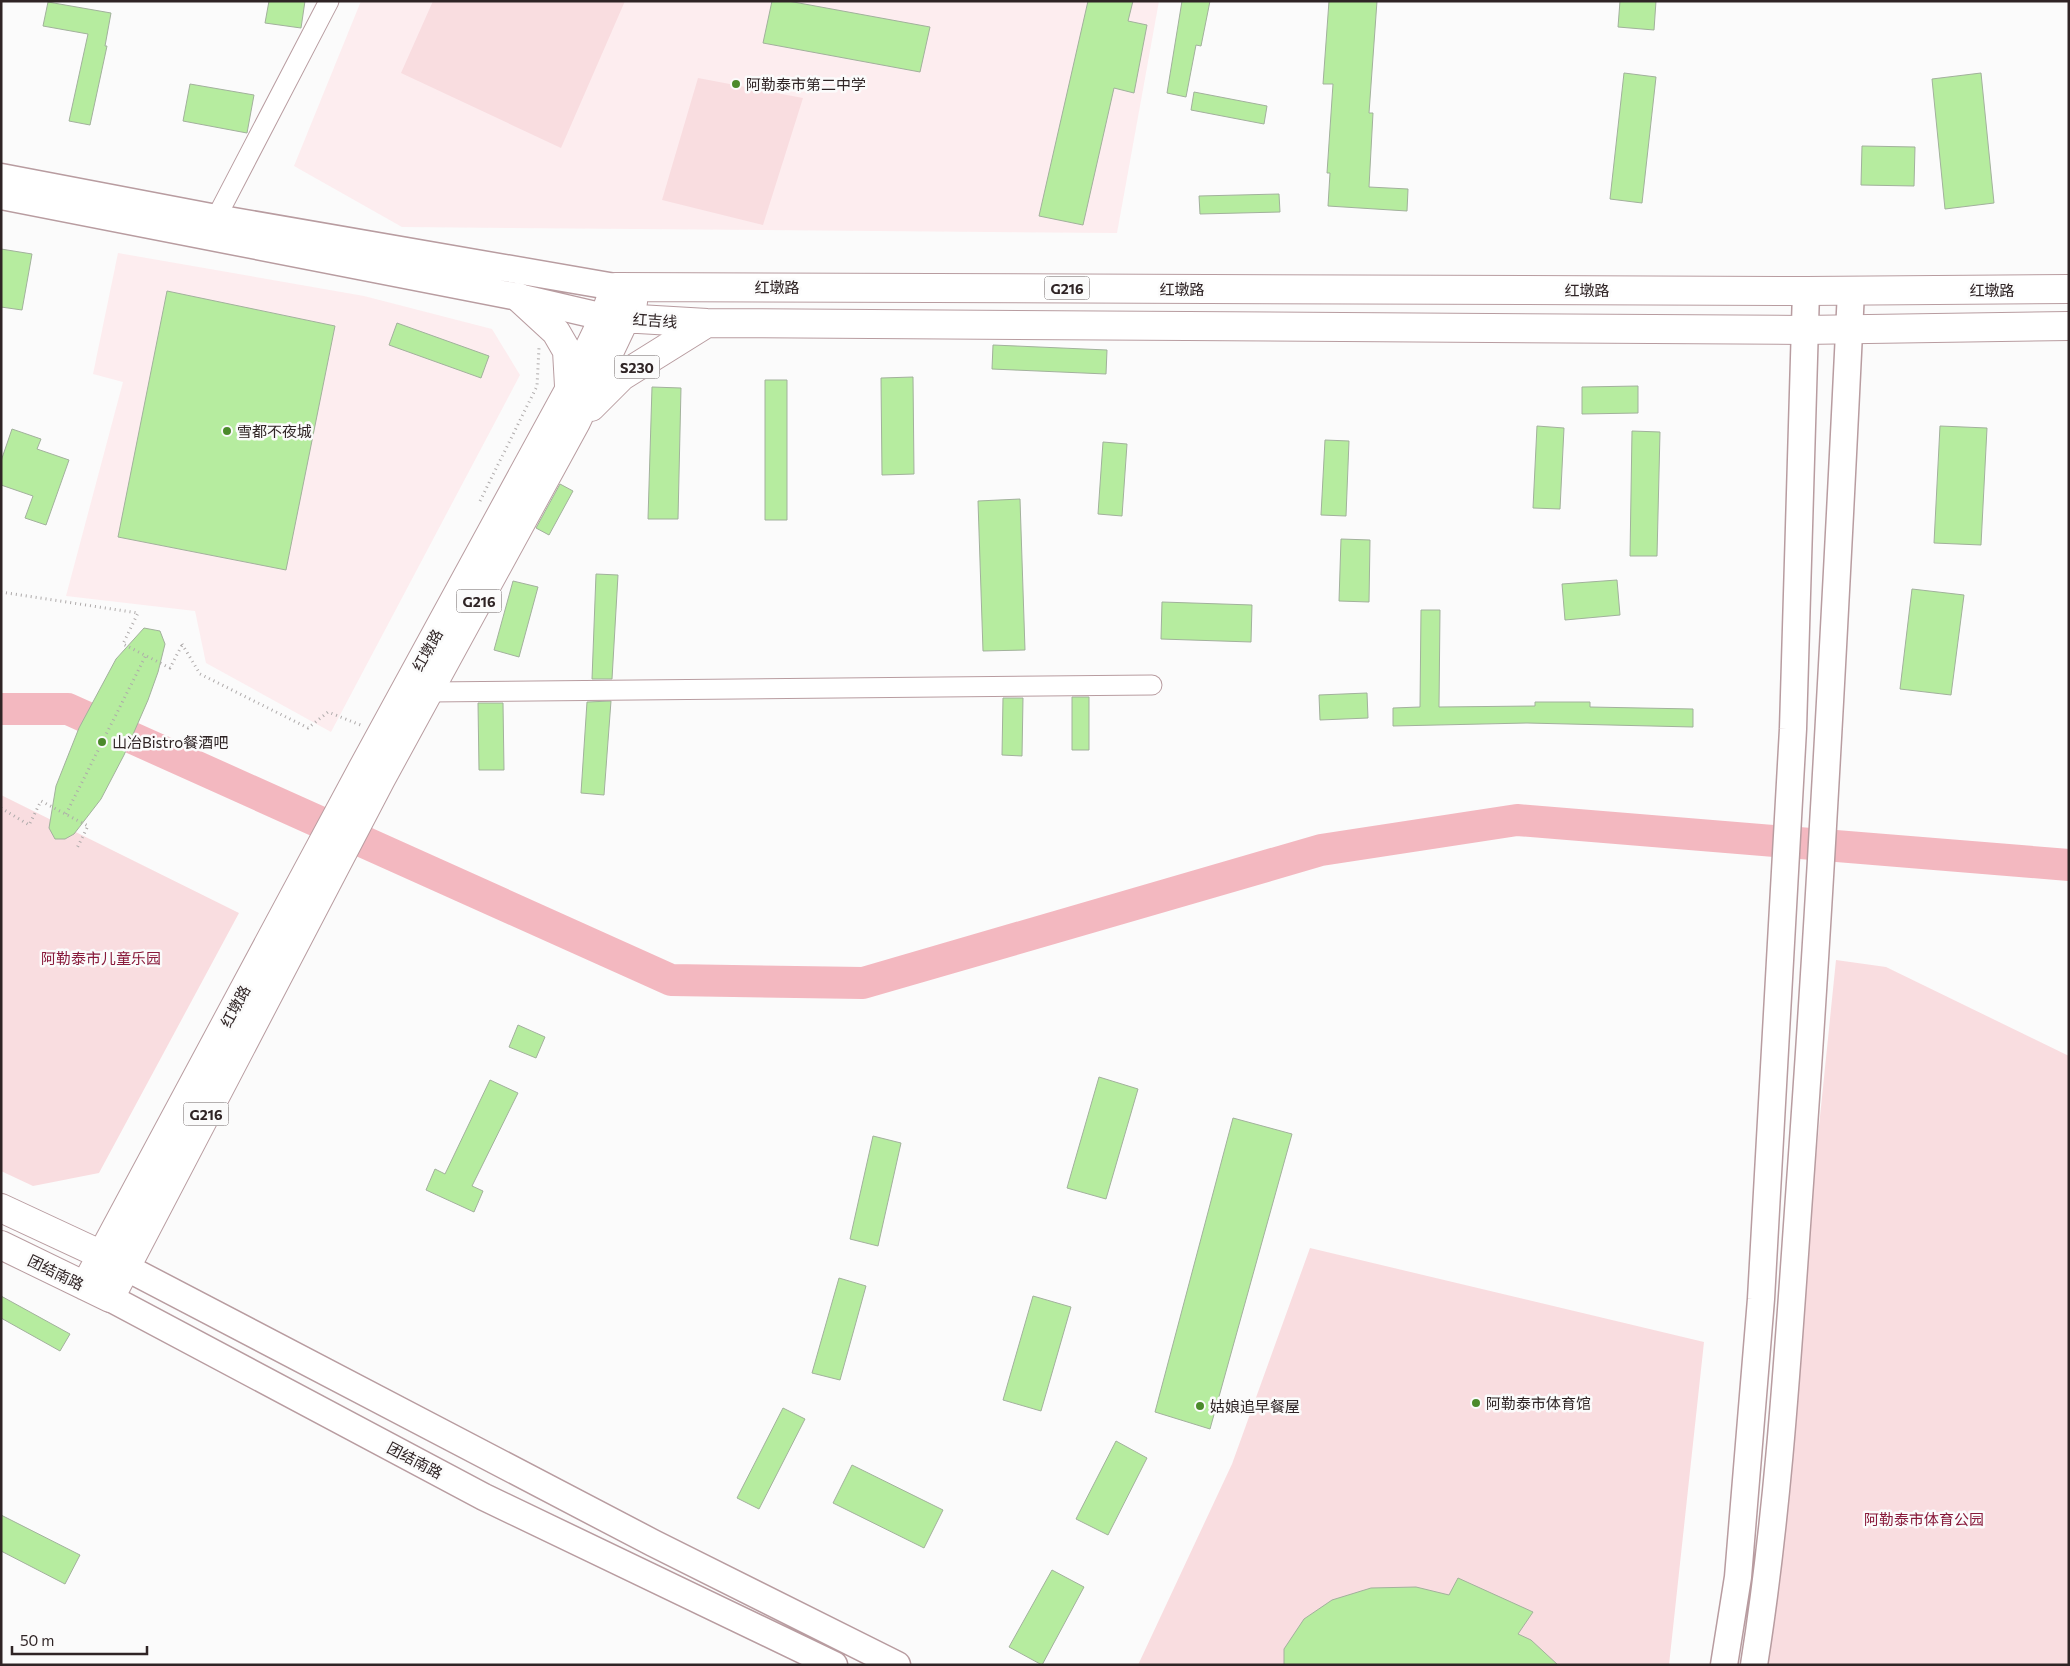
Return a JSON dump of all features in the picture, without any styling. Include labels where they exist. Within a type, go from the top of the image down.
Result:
[{"type":"highway","points":[[576,422],[628,287]]},
{"type":"highway","name":"红墩路","points":[[628,287],[1806,291],[2069,290]]},
{"type":"highway","points":[[518,297],[556,332],[567,351],[569,390]]},
{"type":"highway","name":"红墩路","points":[[85,1286],[289,930],[371,776],[569,390],[615,317]]},
{"type":"highway","name":"红吉线","points":[[615,317],[707,323]]},
{"type":"highway","points":[[707,323],[1803,330],[2069,326]]},
{"type":"highway","name":"S230","points":[[576,422],[622,376],[707,323]]},
{"type":"highway","name":"红墩路","points":[[371,776],[429,692],[576,422]]},
{"type":"highway","name":"红墩路","points":[[110,1298],[127,1268],[289,930]]},
{"type":"highway","points":[[1,1208],[127,1268]]},
{"type":"highway","name":"团结南路","points":[[1,1245],[110,1298]]},
{"type":"main road","points":[[1,177],[216,218],[628,287]]},
{"type":"main road","points":[[1,196],[615,317]]},
{"type":"main road","points":[[1724,1665],[1739,1567],[1761,1299],[1793,728],[1803,330],[1806,291]]},
{"type":"main road","points":[[1754,1665],[1781,1444],[1808,1071],[1829,738],[1851,291]]},
{"type":"main road","points":[[127,1268],[644,1538],[897,1665]]},
{"type":"main road","name":"团结南路","points":[[110,1298],[484,1497],[824,1663]]},
{"type":"street","points":[[216,218],[329,1]]},
{"type":"street","points":[[429,692],[1152,685]]},
{"type":"path","points":[[478,505],[537,386],[539,340]]},
{"type":"path","points":[[1,592],[138,613],[123,644],[170,668],[182,644],[200,674],[308,728],[328,712],[363,726],[367,717]]},
{"type":"path","points":[[66,814],[146,655]]},
{"type":"path","points":[[1,808],[29,824],[41,801],[66,814],[88,826],[77,848]]},
{"type":"shaded area","name":"阿勒泰市第二中学","points":[[361,1],[1159,1],[1117,233],[402,227],[294,166]]},
{"type":"shaded area","points":[[118,253],[364,296],[492,329],[520,375],[331,732],[206,663],[195,611],[66,596],[123,382],[93,374]]},
{"type":"green space","points":[[433,1],[625,1],[561,148],[401,73]]},
{"type":"green space","points":[[698,78],[803,98],[763,225],[662,200]]},
{"type":"green space","name":"阿勒泰市儿童乐园","points":[[1,795],[239,913],[99,1173],[33,1186],[1,1171]]},
{"type":"green space","name":"阿勒泰市体育公园","points":[[1836,960],[1886,967],[2069,1056],[2069,1665],[1764,1665]]},
{"type":"green space","name":"阿勒泰市体育馆","points":[[1310,1248],[1704,1342],[1669,1665],[1138,1665],[1232,1464]]},
{"type":"building","points":[[269,1],[305,1],[301,28],[265,23]]},
{"type":"building","points":[[772,1],[788,1],[930,27],[920,72],[763,43]]},
{"type":"building","points":[[1088,1],[1133,1],[1128,21],[1147,25],[1134,93],[1114,88],[1083,225],[1039,216]]},
{"type":"building","points":[[1182,1],[1210,1],[1201,46],[1196,45],[1186,97],[1167,93]]},
{"type":"building","points":[[1329,1],[1377,1],[1369,113],[1373,113],[1369,187],[1408,189],[1407,211],[1328,206],[1330,173],[1327,173],[1333,84],[1323,84]]},
{"type":"building","points":[[1620,1],[1656,1],[1654,30],[1618,27]]},
{"type":"building","points":[[48,2],[111,13],[105,46],[107,46],[90,125],[69,121],[88,34],[43,26]]},
{"type":"building","points":[[1624,73],[1656,77],[1642,203],[1610,199]]},
{"type":"building","points":[[1981,73],[1994,203],[1945,209],[1932,79]]},
{"type":"building","points":[[190,84],[254,95],[247,133],[183,121]]},
{"type":"building","points":[[1194,92],[1267,106],[1264,124],[1191,110]]},
{"type":"building","points":[[1862,146],[1915,147],[1914,186],[1861,185]]},
{"type":"building","points":[[1279,194],[1280,212],[1200,214],[1199,196]]},
{"type":"building","points":[[1,249],[32,254],[22,310],[1,307]]},
{"type":"building","name":"雪都不夜城","points":[[167,291],[335,326],[286,570],[118,537]]},
{"type":"building","points":[[397,323],[489,356],[481,378],[389,345]]},
{"type":"building","points":[[993,345],[1107,350],[1106,374],[992,369]]},
{"type":"building","points":[[913,377],[914,474],[882,475],[881,378]]},
{"type":"building","points":[[765,380],[787,380],[787,520],[765,520]]},
{"type":"building","points":[[1638,386],[1638,413],[1582,414],[1582,387]]},
{"type":"building","points":[[652,387],[681,388],[678,519],[648,519]]},
{"type":"building","points":[[1537,426],[1564,428],[1560,509],[1533,508]]},
{"type":"building","points":[[1940,426],[1987,428],[1981,545],[1934,543]]},
{"type":"building","points":[[12,429],[41,439],[37,449],[69,460],[46,525],[25,518],[33,496],[1,485],[1,461]]},
{"type":"building","points":[[1632,431],[1660,432],[1657,556],[1630,556]]},
{"type":"building","points":[[1325,440],[1349,441],[1346,516],[1321,515]]},
{"type":"building","points":[[1103,442],[1127,444],[1122,516],[1098,514]]},
{"type":"building","points":[[560,484],[573,491],[549,535],[536,528]]},
{"type":"building","points":[[1020,499],[1025,650],[983,651],[978,501]]},
{"type":"building","points":[[1341,539],[1370,540],[1369,602],[1339,601]]},
{"type":"building","points":[[596,574],[618,575],[612,679],[592,679]]},
{"type":"building","points":[[1617,580],[1620,615],[1565,620],[1562,584]]},
{"type":"building","points":[[513,581],[538,587],[519,657],[494,650]]},
{"type":"building","points":[[1912,589],[1964,595],[1951,695],[1900,689]]},
{"type":"building","points":[[1162,602],[1252,605],[1251,642],[1161,639]]},
{"type":"building","points":[[1421,610],[1440,610],[1439,707],[1535,706],[1535,702],[1590,702],[1590,707],[1693,709],[1693,727],[1527,723],[1393,726],[1393,708],[1420,707]]},
{"type":"building","name":"山冶Bistro餐酒吧","points":[[144,628],[160,631],[165,644],[148,700],[124,755],[101,799],[74,834],[65,839],[55,839],[49,828],[56,786],[79,728],[116,659]]},
{"type":"building","points":[[1367,693],[1368,718],[1320,720],[1319,695]]},
{"type":"building","points":[[1072,697],[1089,697],[1089,750],[1072,750]]},
{"type":"building","points":[[1003,698],[1023,698],[1022,756],[1002,755]]},
{"type":"building","points":[[611,701],[604,795],[581,793],[587,702]]},
{"type":"building","points":[[478,703],[503,703],[504,770],[479,770]]},
{"type":"building","points":[[518,1025],[545,1037],[536,1058],[509,1047]]},
{"type":"building","points":[[1099,1077],[1138,1089],[1106,1199],[1067,1188]]},
{"type":"building","points":[[490,1080],[518,1093],[472,1186],[483,1191],[474,1212],[426,1190],[435,1169],[445,1174]]},
{"type":"building","points":[[1233,1118],[1292,1134],[1210,1429],[1155,1412]]},
{"type":"building","points":[[873,1136],[901,1143],[878,1246],[850,1239]]},
{"type":"building","points":[[839,1278],[866,1286],[840,1380],[812,1373]]},
{"type":"building","points":[[1,1296],[70,1334],[60,1351],[1,1318]]},
{"type":"building","points":[[1033,1296],[1071,1307],[1041,1411],[1003,1400]]},
{"type":"building","points":[[783,1408],[805,1419],[759,1509],[737,1498]]},
{"type":"building","points":[[1116,1441],[1147,1458],[1108,1535],[1076,1519]]},
{"type":"building","points":[[852,1465],[943,1510],[924,1548],[833,1503]]},
{"type":"building","points":[[1,1515],[80,1555],[65,1584],[1,1551]]},
{"type":"building","points":[[1052,1570],[1084,1587],[1042,1665],[1009,1647]]},
{"type":"building","points":[[1458,1578],[1533,1612],[1518,1634],[1531,1640],[1558,1665],[1284,1665],[1284,1649],[1304,1619],[1332,1600],[1371,1588],[1416,1587],[1449,1595]]},
{"type":"waterway","points":[[1,709],[68,709],[671,980],[863,983],[1321,850],[1517,820],[2069,865]]},
{"type":"place","name":"阿勒泰市第二中学","points":[[736,84]]},
{"type":"place","name":"雪都不夜城","points":[[227,431]]},
{"type":"place","name":"山冶Bistro餐酒吧","points":[[102,742]]},
{"type":"place","name":"阿勒泰市体育馆","points":[[1476,1403]]},
{"type":"place","name":"姑娘追早餐屋","points":[[1200,1406]]}]
